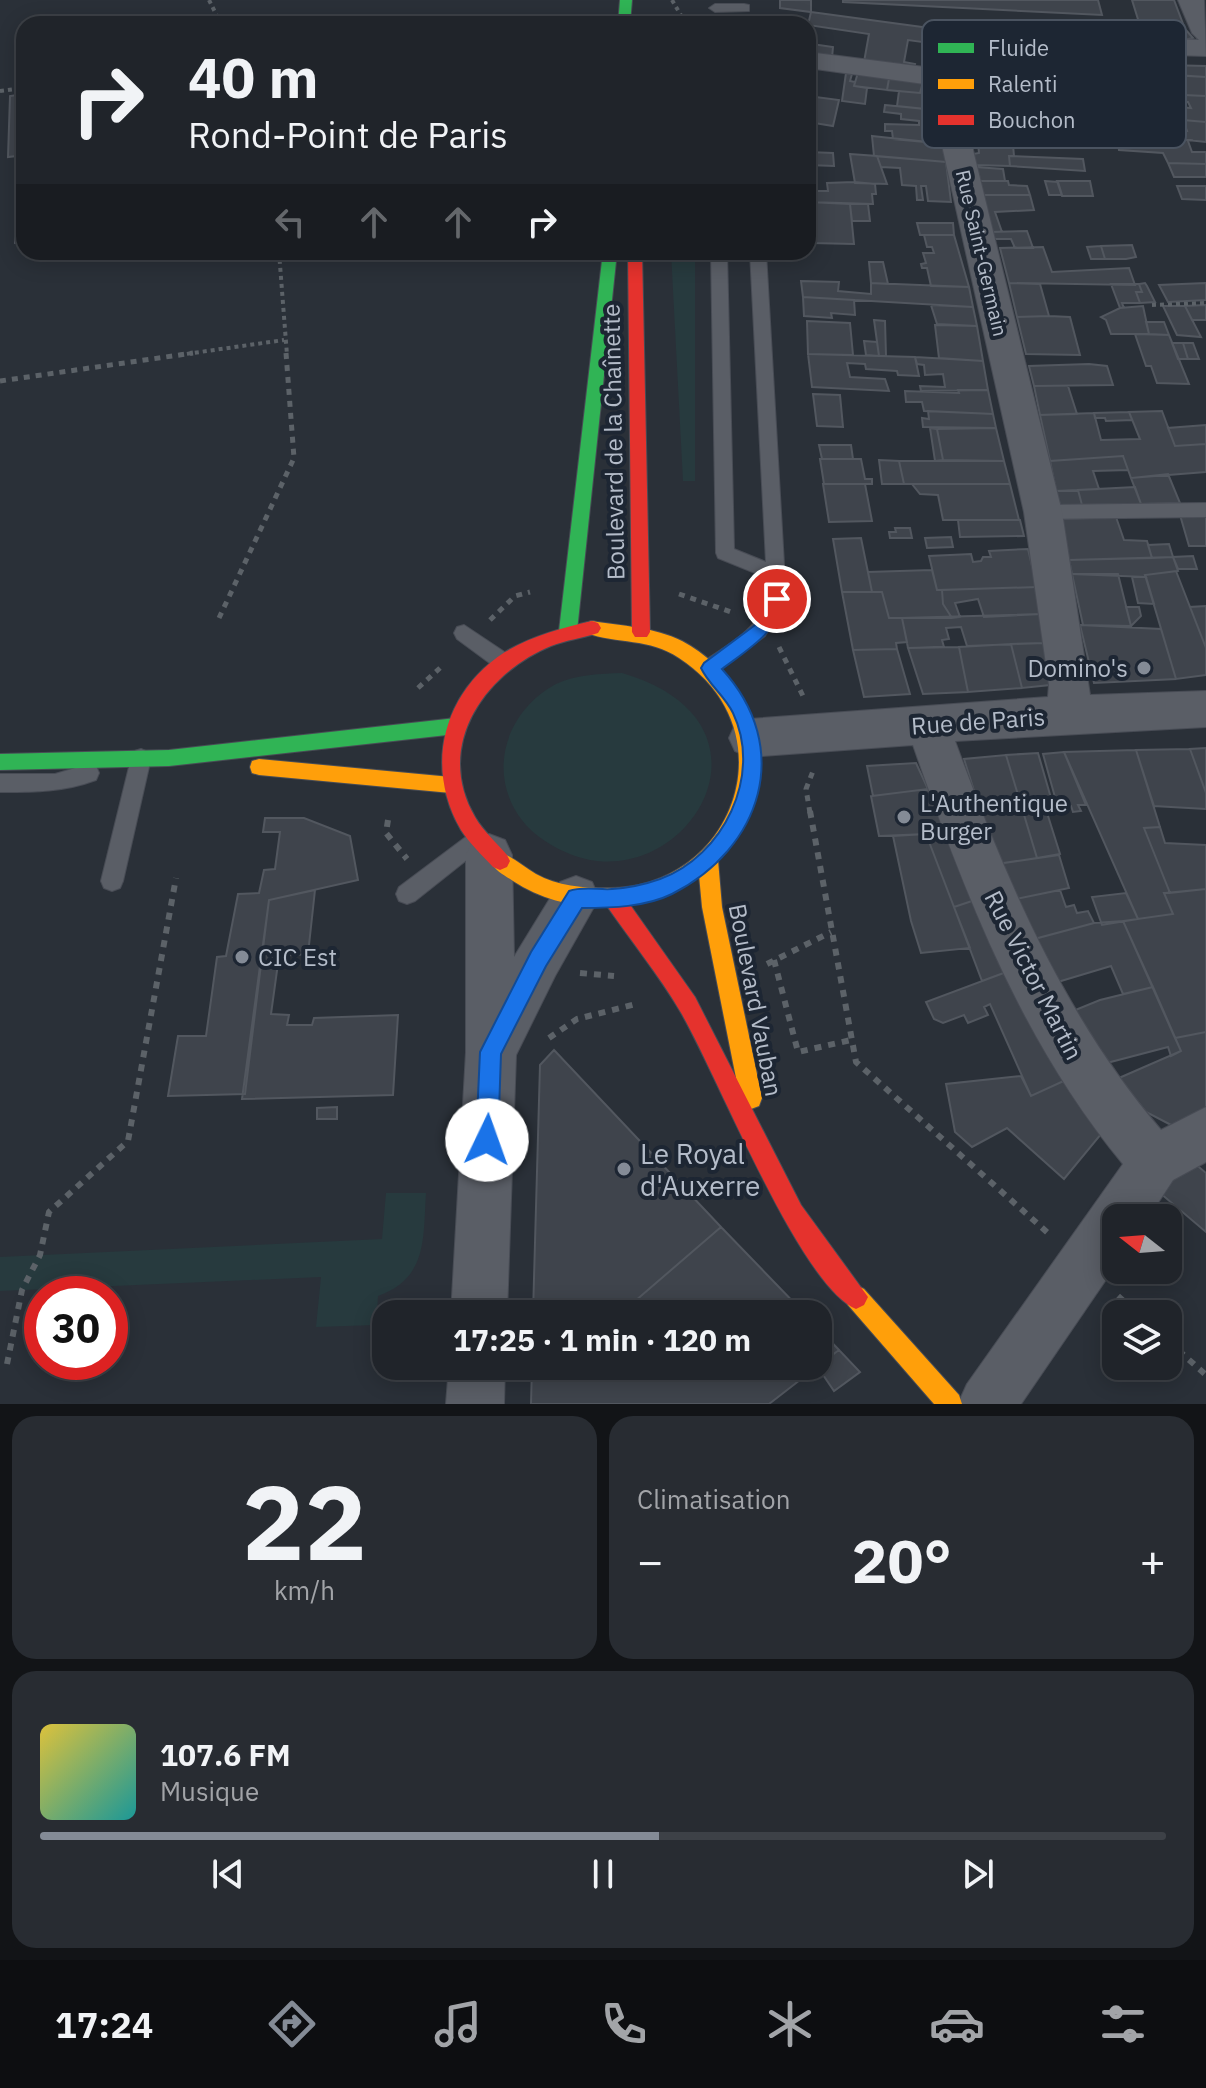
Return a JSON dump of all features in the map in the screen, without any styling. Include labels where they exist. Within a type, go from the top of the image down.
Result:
[{"type":"main road","points":[[568,631],[609,260]]},
{"type":"main road","name":"Boulevard de la Chaînette","points":[[635,260],[641,632]]},
{"type":"main road","points":[[617,628],[641,632],[666,640],[710,668],[729,689],[742,712],[750,738],[752,781],[738,824],[708,861],[665,887],[595,898],[529,883],[482,848],[460,814],[451,785],[449,765],[456,726],[482,680],[522,648],[568,631],[617,628]]},
{"type":"main road","points":[[169,758],[456,726]]},
{"type":"main road","points":[[0,762],[169,758],[451,785]]},
{"type":"main road","name":"Boulevard Vauban","points":[[708,861],[712,907],[760,1148]]},
{"type":"main road","name":"Boulevard Vauban","points":[[595,898],[688,1004],[793,1213],[829,1266],[950,1404]]},
{"type":"street","points":[[1191,0],[1206,33]]},
{"type":"street","points":[[1186,47],[1206,48]]},
{"type":"street","points":[[816,61],[922,75]]},
{"type":"street","name":"Rue Saint-Germain","points":[[958,148],[1043,512],[1065,700]]},
{"type":"street","name":"Rue de Paris","points":[[750,738],[928,725],[1065,700],[1101,713],[1206,709]]},
{"type":"street","name":"Rue Victor Martin","points":[[928,725],[965,828],[1014,946],[1085,1073],[1155,1162]]},
{"type":"street","points":[[482,848],[515,1048]]},
{"type":"street","points":[[481,1300],[515,1048],[538,959],[595,898]]},
{"type":"street","points":[[1126,1204],[1155,1162],[1206,1133]]},
{"type":"street","points":[[987,1404],[1102,1239]]},
{"type":"street","points":[[475,1404],[476,1380]]},
{"type":"lane","points":[[715,4],[743,4]]},
{"type":"lane","points":[[719,260],[725,553],[776,574]]},
{"type":"lane","points":[[710,668],[761,630],[772,617],[777,599],[758,260]]},
{"type":"lane","points":[[1043,512],[1206,510]]},
{"type":"lane","points":[[464,633],[502,661]]},
{"type":"lane","points":[[0,783],[55,783],[141,758],[112,881]]},
{"type":"lane","points":[[407,894],[482,848]]},
{"type":"path","points":[[219,618],[294,458],[279,260]]},
{"type":"path","points":[[1152,305],[1206,303]]},
{"type":"path","points":[[0,381],[284,340]]},
{"type":"path","points":[[668,591],[699,599],[739,616]]},
{"type":"path","points":[[777,641],[807,705]]},
{"type":"path","points":[[817,762],[806,789],[856,1062],[1084,1265]]},
{"type":"path","points":[[7,1364],[22,1290],[40,1255],[49,1212],[128,1141],[176,878]]},
{"type":"path","points":[[762,966],[831,932]]},
{"type":"path","points":[[774,960],[798,1052],[851,1040]]},
{"type":"path","points":[[515,1048],[577,1019],[643,1002]]},
{"type":"path","points":[[1182,1354],[1206,1375]]},
{"type":"green space","points":[[671,260],[695,260],[695,481],[683,481]]},
{"type":"green space","points":[[622,673],[675,698],[703,730],[712,766],[702,802],[679,833],[646,854],[606,862],[563,851],[532,831],[511,802],[505,785],[505,751],[510,735],[528,706],[556,684],[589,675]]},
{"type":"green space","points":[[386,1193],[426,1193],[420,1255],[406,1279],[378,1296],[378,1300],[372,1300],[372,1325],[316,1327],[321,1277],[128,1285],[128,1276],[24,1276],[24,1290],[0,1291],[0,1257],[382,1239]]},
{"type":"building","points":[[780,0],[811,0],[811,12],[780,8]]},
{"type":"building","points":[[1098,0],[1102,15],[843,2]]},
{"type":"building","points":[[1132,0],[1174,0],[1182,20],[1138,20]]},
{"type":"building","points":[[811,12],[922,27],[922,42],[908,40],[904,62],[915,64],[914,68],[864,62],[869,34],[816,26],[816,16],[810,16]]},
{"type":"building","points":[[816,45],[833,47],[832,58],[816,57]]},
{"type":"building","points":[[1186,66],[1206,66],[1206,77],[1186,76]]},
{"type":"building","points":[[859,69],[890,73],[887,90],[854,86]]},
{"type":"building","points":[[846,73],[852,74],[850,81],[855,82],[854,86],[867,88],[865,104],[842,101]]},
{"type":"building","points":[[890,73],[922,78],[920,93],[887,90]]},
{"type":"building","points":[[1186,76],[1206,77],[1206,96],[1186,95]]},
{"type":"building","points":[[922,86],[922,109],[897,106],[899,91],[920,93]]},
{"type":"building","points":[[16,95],[16,156],[8,157],[10,96]]},
{"type":"building","points":[[1186,95],[1206,96],[1206,122],[1186,120],[1186,108],[1191,108]]},
{"type":"building","points":[[816,97],[839,100],[833,126],[816,123]]},
{"type":"building","points":[[885,105],[922,109],[922,142],[893,139],[892,131],[885,131],[885,124],[919,125],[919,121],[901,119],[901,114],[884,112]]},
{"type":"building","points":[[1186,120],[1206,122],[1206,142],[1186,140]]},
{"type":"building","points":[[872,136],[922,141],[922,148],[946,148],[946,162],[874,156]]},
{"type":"building","points":[[1186,140],[1190,140],[1192,152],[1206,152],[1206,164],[1168,163],[1163,153],[1119,150],[1186,148]]},
{"type":"building","points":[[978,148],[1013,148],[1014,156],[1009,156],[1010,166],[975,165],[973,154],[979,153]]},
{"type":"building","points":[[816,152],[833,153],[834,166],[816,165]]},
{"type":"building","points":[[850,154],[877,156],[887,184],[855,183]]},
{"type":"building","points":[[877,156],[946,162],[951,202],[928,201],[926,186],[921,186],[923,200],[917,200],[916,186],[902,185],[900,168],[881,167]]},
{"type":"building","points":[[1009,156],[1083,159],[1085,171],[1010,166]]},
{"type":"building","points":[[1168,163],[1206,164],[1206,177],[1174,177]]},
{"type":"building","points":[[975,167],[1003,169],[1005,181],[978,181]]},
{"type":"building","points":[[978,181],[1008,181],[1009,185],[1027,186],[1030,195],[982,195]]},
{"type":"building","points":[[1045,181],[1058,182],[1062,195],[1049,195]]},
{"type":"building","points":[[1057,181],[1090,181],[1093,196],[1062,196]]},
{"type":"building","points":[[827,183],[875,184],[873,204],[816,202],[816,191],[828,191]]},
{"type":"building","points":[[1177,186],[1206,186],[1206,200],[1182,199]]},
{"type":"building","points":[[982,195],[1030,195],[1034,210],[995,212],[1002,232],[991,232]]},
{"type":"building","points":[[816,202],[850,204],[854,244],[816,243]]},
{"type":"building","points":[[850,204],[868,204],[870,221],[852,221]]},
{"type":"building","points":[[917,223],[953,223],[954,235],[920,235]]},
{"type":"building","points":[[1027,231],[1033,248],[1015,248],[1011,239],[994,239],[991,232]]},
{"type":"building","points":[[924,235],[954,235],[969,287],[931,286],[927,268],[922,268],[921,264],[926,263],[923,253],[934,253],[932,247],[927,247]]},
{"type":"building","points":[[1132,245],[1136,257],[1126,259],[1105,259],[1101,246]]},
{"type":"building","points":[[1101,246],[1105,259],[1091,259],[1087,247]]},
{"type":"building","points":[[1043,247],[1052,272],[1129,268],[1135,285],[1009,283],[1000,248]]},
{"type":"building","points":[[869,262],[883,262],[888,284],[871,283]]},
{"type":"building","points":[[801,281],[839,282],[838,291],[871,294],[871,283],[969,287],[973,307],[803,297]]},
{"type":"building","points":[[1009,283],[1040,284],[1049,316],[1017,317]]},
{"type":"building","points":[[1145,283],[1155,302],[1140,303],[1136,292],[1142,292],[1139,284]]},
{"type":"building","points":[[1206,283],[1206,300],[1168,302],[1159,285]]},
{"type":"building","points":[[1111,284],[1139,284],[1142,292],[1136,292],[1140,303],[1122,303],[1124,308],[1120,308]]},
{"type":"building","points":[[803,297],[854,300],[855,315],[831,313],[832,318],[804,316]]},
{"type":"building","points":[[931,305],[973,307],[977,326],[937,324]]},
{"type":"building","points":[[1206,305],[1206,320],[1192,320],[1185,306]]},
{"type":"building","points":[[1143,306],[1149,334],[1111,334],[1106,320],[1101,317],[1120,308]]},
{"type":"building","points":[[1163,306],[1185,306],[1201,337],[1177,335]]},
{"type":"building","points":[[1017,317],[1070,317],[1080,355],[1026,354]]},
{"type":"building","points":[[874,320],[885,321],[886,356],[879,356]]},
{"type":"building","points":[[807,321],[850,323],[853,355],[808,354]]},
{"type":"building","points":[[1146,322],[1164,322],[1169,335],[1149,334]]},
{"type":"building","points":[[935,325],[977,326],[983,361],[939,358]]},
{"type":"building","points":[[1135,334],[1169,335],[1189,384],[1157,383],[1151,366],[1146,366]]},
{"type":"building","points":[[864,341],[877,342],[879,356],[866,355]]},
{"type":"building","points":[[1172,343],[1183,343],[1188,359],[1178,359]]},
{"type":"building","points":[[1183,343],[1193,343],[1199,359],[1188,359]]},
{"type":"building","points":[[808,354],[915,357],[919,376],[898,375],[897,371],[866,369],[865,364],[847,363],[850,377],[885,379],[889,391],[812,387]]},
{"type":"building","points":[[915,357],[983,361],[988,390],[921,391],[920,386],[945,387],[943,374],[925,375],[924,365],[917,364]]},
{"type":"building","points":[[1029,366],[1107,366],[1113,385],[1034,386]]},
{"type":"building","points":[[1034,386],[1068,386],[1077,414],[1040,415]]},
{"type":"building","points":[[958,390],[988,390],[993,414],[924,411],[922,402],[906,402],[905,391],[959,393]]},
{"type":"building","points":[[813,394],[840,395],[843,427],[817,426]]},
{"type":"building","points":[[928,411],[993,414],[996,428],[923,427],[922,418],[929,419]]},
{"type":"building","points":[[1162,411],[1175,446],[1206,444],[1206,472],[1131,478],[1123,456],[1050,461],[1040,415],[1094,413],[1101,440],[1140,439],[1129,412]]},
{"type":"building","points":[[1129,412],[1132,420],[1106,421],[1105,418],[1095,418],[1094,413]]},
{"type":"building","points":[[1206,425],[1206,444],[1175,446],[1168,428]]},
{"type":"building","points":[[930,428],[937,429],[943,460],[935,461]]},
{"type":"building","points":[[996,428],[1004,461],[943,460],[937,429]]},
{"type":"building","points":[[819,445],[851,445],[853,459],[822,459]]},
{"type":"building","points":[[1123,456],[1128,470],[1093,471],[1099,489],[1056,491],[1050,461]]},
{"type":"building","points":[[820,459],[861,459],[865,479],[872,479],[872,484],[824,484]]},
{"type":"building","points":[[879,460],[899,461],[904,484],[882,484]]},
{"type":"building","points":[[899,461],[1004,461],[1010,484],[904,484]]},
{"type":"building","points":[[1168,474],[1180,503],[1141,504],[1131,478]]},
{"type":"building","points":[[823,484],[865,484],[872,521],[829,522]]},
{"type":"building","points":[[912,484],[1010,484],[1019,520],[943,520],[938,495],[920,494]]},
{"type":"building","points":[[1135,487],[1141,504],[1082,505],[1078,490]]},
{"type":"building","points":[[1078,490],[1082,505],[1060,505],[1056,491]]},
{"type":"building","points":[[1180,515],[1206,515],[1206,546],[1189,546]]},
{"type":"building","points":[[1116,517],[1124,540],[1147,541],[1152,558],[1069,560],[1062,519]]},
{"type":"building","points":[[958,520],[1020,520],[1024,536],[960,537]]},
{"type":"building","points":[[895,528],[910,528],[912,538],[890,538],[889,532],[896,532]]},
{"type":"building","points":[[951,537],[953,547],[927,548],[925,538]]},
{"type":"building","points":[[861,538],[872,592],[842,592],[833,539]]},
{"type":"building","points":[[1169,544],[1173,557],[1152,558],[1148,545]]},
{"type":"building","points":[[1028,549],[1037,587],[937,590],[929,556],[971,554],[973,562],[991,557],[989,551]]},
{"type":"building","points":[[1193,556],[1197,569],[1178,569],[1173,557]]},
{"type":"building","points":[[1173,557],[1178,571],[1146,577],[1072,574],[1069,560]]},
{"type":"building","points":[[932,570],[937,590],[942,590],[943,604],[952,618],[889,618],[882,592],[872,592],[868,572]]},
{"type":"building","points":[[1176,571],[1206,648],[1206,675],[1176,679],[1145,575]]},
{"type":"building","points":[[1072,574],[1118,574],[1131,626],[1083,625]]},
{"type":"building","points":[[1132,577],[1146,577],[1154,604],[1138,603]]},
{"type":"building","points":[[1037,587],[1041,614],[984,617],[978,599],[955,603],[960,617],[952,618],[943,604],[942,590]]},
{"type":"building","points":[[842,592],[882,592],[889,618],[902,618],[907,642],[896,643],[897,649],[853,650]]},
{"type":"building","points":[[1206,606],[1206,648],[1190,607]]},
{"type":"building","points":[[1126,607],[1139,607],[1141,616],[1131,626]]},
{"type":"building","points":[[1041,614],[1044,643],[967,646],[961,627],[946,628],[949,639],[942,640],[944,647],[908,648],[902,618]]},
{"type":"building","points":[[1080,625],[1161,629],[1176,679],[1094,683]]},
{"type":"building","points":[[1044,643],[1050,685],[1022,688],[1011,644]]},
{"type":"building","points":[[1011,644],[1022,688],[968,692],[959,647]]},
{"type":"building","points":[[959,647],[968,692],[923,694],[908,648]]},
{"type":"building","points":[[897,649],[910,694],[864,697],[853,650]]},
{"type":"building","points":[[1206,748],[1206,793],[1190,749]]},
{"type":"building","points":[[1190,749],[1206,793],[1206,809],[1154,806],[1136,750]]},
{"type":"building","points":[[1136,750],[1160,827],[1144,828],[1170,893],[1164,893],[1173,914],[1138,919],[1064,752]]},
{"type":"building","points":[[1064,752],[1086,805],[1078,805],[1081,811],[1073,812],[1071,806],[1058,808],[1043,754]]},
{"type":"building","points":[[1038,753],[1051,798],[1043,800],[1060,854],[1037,858],[1006,755]]},
{"type":"building","points":[[1006,755],[1037,858],[997,864],[964,759]]},
{"type":"building","points":[[916,763],[928,789],[873,796],[867,766]]},
{"type":"building","points":[[928,789],[975,900],[954,907],[926,834],[879,836],[871,796]]},
{"type":"building","name":"CIC Est","points":[[265,818],[304,818],[350,836],[358,880],[269,900],[245,1094],[168,1096],[178,1036],[206,1036],[217,957],[226,956],[238,894],[259,893],[264,870],[275,869],[280,832],[263,832]]},
{"type":"building","points":[[1160,827],[1165,843],[1206,845],[1206,889],[1170,893],[1144,828]]},
{"type":"building","points":[[926,834],[970,948],[921,953],[893,836]]},
{"type":"building","points":[[1059,855],[1069,888],[1011,900],[997,864]]},
{"type":"building","points":[[1206,889],[1206,1032],[1175,1038],[1123,921],[1173,914],[1164,893]]},
{"type":"building","points":[[315,890],[308,954],[279,956],[271,1014],[289,1015],[287,1025],[312,1025],[314,1018],[398,1015],[393,1095],[242,1099],[269,900]]},
{"type":"building","points":[[1060,890],[1066,907],[1074,905],[1077,913],[1088,911],[1094,923],[1027,941],[1011,900]]},
{"type":"building","points":[[1126,893],[1138,919],[1102,925],[1092,897]]},
{"type":"building","points":[[975,900],[1009,971],[982,981],[954,907]]},
{"type":"building","points":[[1123,921],[1153,987],[1123,994],[1111,966],[1051,984],[1027,941],[1094,923]]},
{"type":"building","points":[[1009,971],[1068,1079],[1031,1096],[990,1004],[984,1007],[988,1015],[968,1023],[964,1015],[943,1023],[934,1019],[926,1002]]},
{"type":"building","points":[[1153,987],[1181,1051],[1171,1056],[1168,1047],[1099,1065],[1068,1013],[1100,1000]]},
{"type":"building","points":[[1206,1032],[1206,1109],[1175,1127],[1146,1112],[1119,1078],[1181,1051],[1175,1038]]},
{"type":"building","points":[[554,1050],[721,1227],[636,1300],[533,1300],[540,1065]]},
{"type":"building","points":[[1021,1076],[1031,1096],[1068,1079],[1102,1133],[1064,1179],[1007,1128],[972,1147],[955,1132],[946,1084]]},
{"type":"building","points":[[337,1107],[337,1119],[317,1119],[317,1108]]},
{"type":"building","points":[[1192,1161],[1206,1173],[1206,1232],[1182,1212],[1182,1204],[1173,1204],[1160,1193]]},
{"type":"building","points":[[721,1227],[791,1300],[636,1300]]},
{"type":"building","points":[[832,1343],[839,1350],[832,1355]]},
{"type":"building","points":[[839,1350],[860,1372],[834,1391],[827,1380],[832,1380],[832,1355]]},
{"type":"building","points":[[532,1380],[800,1380],[769,1404],[531,1404]]},
{"type":"traffic: fast","points":[[625,16],[626,0]]},
{"type":"traffic: fast","points":[[568,631],[609,260]]},
{"type":"traffic: fast","points":[[0,762],[169,758],[456,726]]},
{"type":"traffic: slow","points":[[500,861],[534,883],[571,896],[610,898],[649,891],[684,875],[714,852],[736,820],[748,781],[748,744],[738,711],[725,690],[712,674],[677,647],[642,635],[592,628]]},
{"type":"traffic: slow","points":[[259,767],[451,785]]},
{"type":"traffic: slow","points":[[708,861],[712,907],[751,1098]]},
{"type":"traffic: slow","points":[[856,1297],[950,1404]]},
{"type":"traffic: jam","points":[[635,260],[641,632]]},
{"type":"traffic: jam","points":[[500,861],[469,825],[452,788],[450,751],[460,716],[480,685],[510,658],[548,639],[592,628]]},
{"type":"traffic: jam","points":[[614,899],[688,1004],[793,1213],[829,1266],[856,1297]]},
{"type":"place","name":"Domino's","points":[[1144,668]]},
{"type":"place","name":"L'Authentique Burger","points":[[904,817]]},
{"type":"place","name":"CIC Est","points":[[242,957]]},
{"type":"place","name":"Le Royal d'Auxerre","points":[[624,1169]]},
{"type":"route","points":[[487,1140],[491,1052],[538,959],[576,898],[614,899],[665,887],[708,861],[738,824],[752,781],[750,738],[742,712],[729,689],[710,668],[761,630],[772,617],[777,599]]}]
